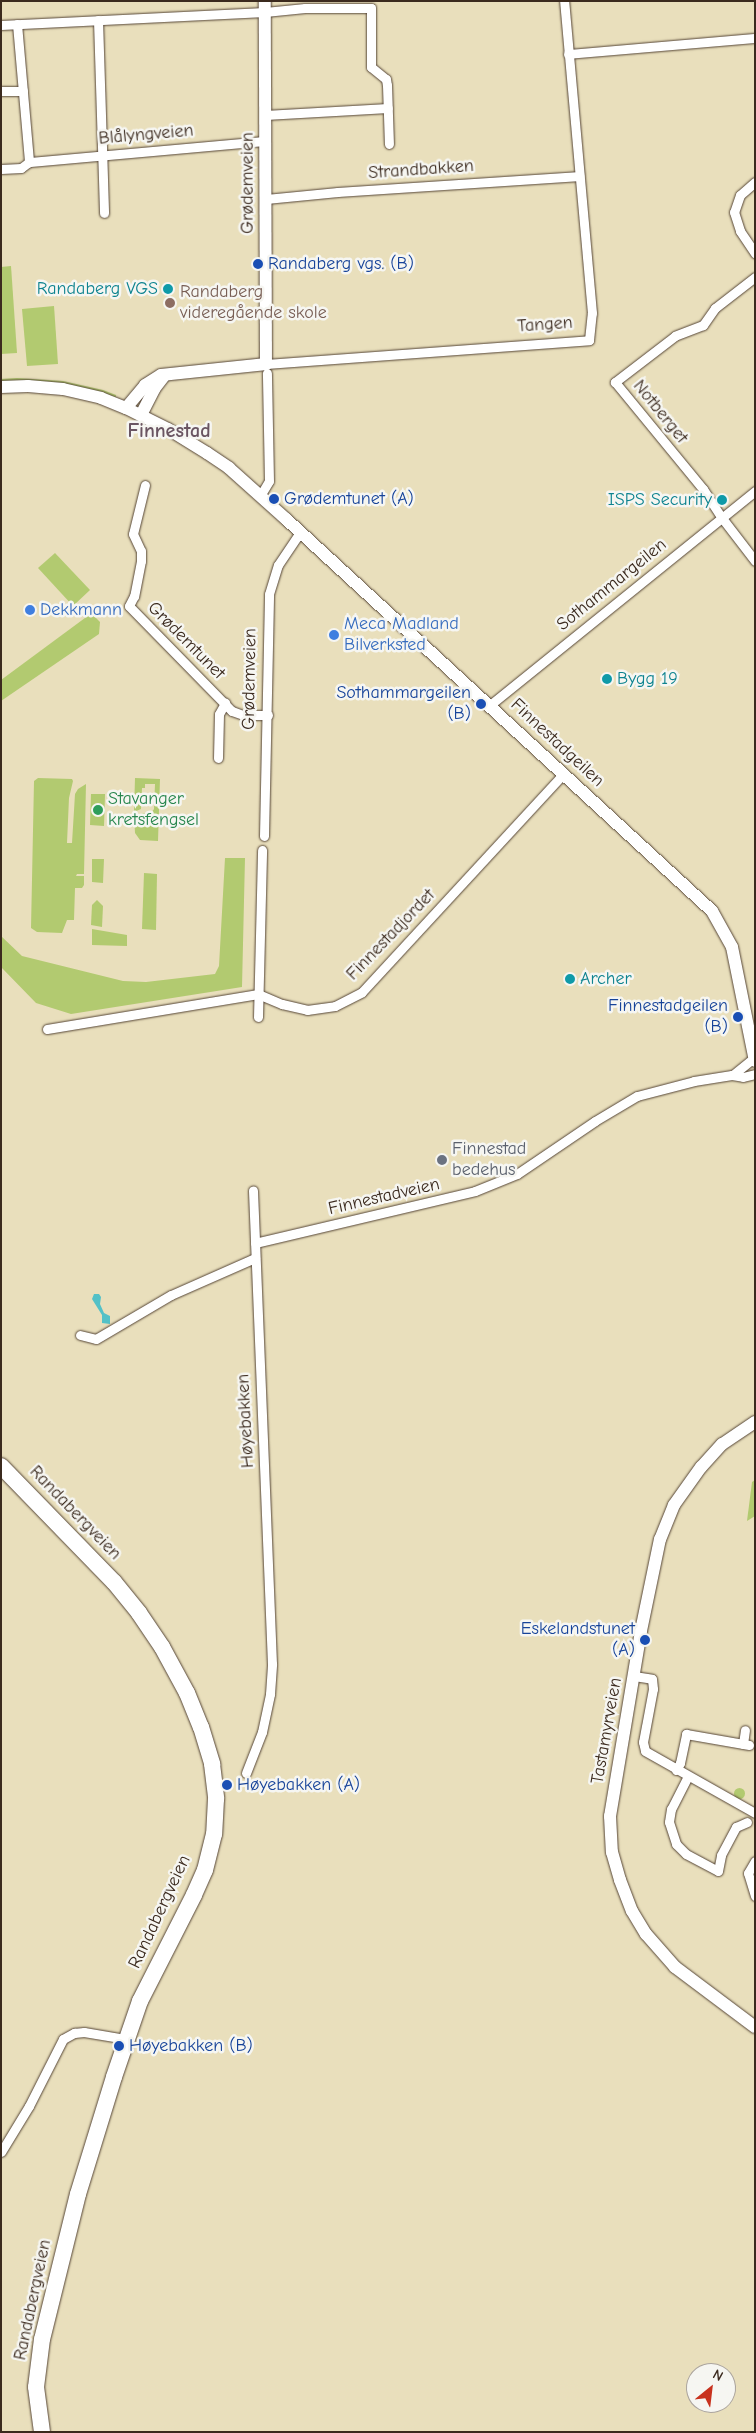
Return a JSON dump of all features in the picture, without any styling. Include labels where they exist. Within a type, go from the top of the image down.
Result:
[{"type":"highway","name":"Randabergveien","points":[[1,1466],[93,1560],[145,1621],[187,1693],[202,1727],[212,1764],[215,1814],[214,1834],[206,1864],[194,1895],[140,2002],[126,2039],[81,2186],[42,2339],[36,2387],[42,2432]]},
{"type":"main road","name":"Grødemveien","points":[[265,7],[266,368]]},
{"type":"main road","name":"Tangen","points":[[166,374],[266,368]]},
{"type":"main road","points":[[126,408],[150,380],[166,374]]},
{"type":"main road","points":[[141,415],[154,389],[166,374]]},
{"type":"main road","name":"Finnestadgeilen","points":[[1,387],[28,386],[63,389],[101,398],[126,408],[207,453],[260,496],[703,900],[721,924],[735,959],[754,1060]]},
{"type":"main road","name":"Tastamyrveien","points":[[755,1422],[722,1444],[701,1467],[674,1505],[660,1539],[610,1816],[612,1852],[620,1880],[632,1911],[646,1934],[675,1967],[755,2027]]},
{"type":"street","name":"Tangen","points":[[266,368],[588,340],[592,312],[564,1]]},
{"type":"street","points":[[1,25],[98,20],[265,7],[371,8],[371,68],[386,79],[389,144]]},
{"type":"street","points":[[98,20],[104,212]]},
{"type":"street","points":[[17,24],[29,162]]},
{"type":"street","points":[[568,54],[755,38]]},
{"type":"street","points":[[1,91],[23,91]]},
{"type":"street","points":[[265,115],[388,108]]},
{"type":"street","name":"Blålyngveien","points":[[1,169],[21,168],[29,162],[265,141]]},
{"type":"street","name":"Strandbakken","points":[[266,200],[338,192],[579,176]]},
{"type":"street","points":[[755,182],[740,195],[734,212],[740,231],[755,253]]},
{"type":"street","name":"Notberget","points":[[755,277],[715,308],[703,325],[675,336],[615,382],[680,463],[682,472],[705,495],[755,561]]},
{"type":"street","name":"Grødemveien","points":[[260,496],[269,481],[266,368]]},
{"type":"street","name":"Grødemtunet","points":[[145,485],[133,534],[141,551],[141,561],[134,596],[129,606],[239,715],[268,716]]},
{"type":"street","name":"Sothammargeilen","points":[[490,705],[755,491]]},
{"type":"street","name":"Grødemveien","points":[[264,836],[268,716],[269,594],[278,565],[300,532]]},
{"type":"street","name":"Grødemtunet","points":[[218,758],[219,714],[225,703]]},
{"type":"street","name":"Finnestadjordet","points":[[258,994],[282,1004],[307,1010],[335,1006],[362,992],[564,773]]},
{"type":"street","points":[[258,1017],[262,850]]},
{"type":"street","points":[[47,1029],[258,994]]},
{"type":"street","name":"Finnestadveien","points":[[255,1243],[475,1191],[518,1174],[595,1121],[637,1096],[668,1087],[734,1074],[754,1060]]},
{"type":"street","name":"Finnestadveien","points":[[734,1074],[743,1078],[755,1074]]},
{"type":"street","points":[[80,1335],[96,1339],[171,1294],[255,1258],[253,1190]]},
{"type":"street","name":"Høyebakken","points":[[246,1773],[262,1732],[270,1694],[272,1664],[271,1596],[255,1258]]},
{"type":"street","points":[[634,1676],[652,1678],[643,1747],[648,1754],[755,1813]]},
{"type":"street","points":[[676,1770],[680,1763],[686,1734],[746,1744],[745,1730]]},
{"type":"street","points":[[688,1776],[670,1809],[669,1822],[676,1844],[686,1854],[718,1871],[721,1855],[736,1827],[748,1822]]},
{"type":"street","points":[[755,1861],[748,1872],[755,1896]]},
{"type":"street","points":[[1,2152],[24,2114],[63,2039],[74,2033],[84,2032],[126,2039]]},
{"type":"green space","points":[[11,266],[17,353],[1,354],[1,267]]},
{"type":"green space","points":[[54,306],[58,364],[27,366],[22,309]]},
{"type":"green space","points":[[17,378],[63,381],[103,390],[116,395],[116,397],[1,382],[1,379]]},
{"type":"green space","points":[[55,553],[90,590],[73,606],[38,568]]},
{"type":"green space","points":[[89,615],[93,615],[100,622],[99,634],[1,701],[1,680]]},
{"type":"green space","points":[[38,778],[72,779],[73,781],[69,798],[67,843],[72,843],[75,794],[78,789],[86,784],[84,874],[77,874],[76,876],[84,876],[84,885],[82,888],[75,888],[74,920],[67,920],[62,933],[37,932],[31,928],[34,781]]},
{"type":"green space","points":[[135,778],[160,779],[158,841],[140,840],[135,833],[134,815],[152,812],[154,809],[155,784],[145,784],[145,788],[142,788],[141,809],[134,812]]},
{"type":"green space","name":"Stavanger kretsfengsel","points":[[91,794],[105,794],[104,826],[90,825]]},
{"type":"green space","points":[[225,858],[245,858],[242,987],[71,1014],[36,1003],[1,967],[1,936],[22,956],[123,981],[146,982],[215,974],[219,966]]},
{"type":"green space","points":[[92,859],[104,859],[103,883],[92,882]]},
{"type":"green space","points":[[144,873],[157,874],[156,930],[142,929]]},
{"type":"green space","points":[[97,900],[103,906],[102,927],[91,925],[92,905]]},
{"type":"green space","points":[[92,929],[127,935],[127,946],[92,945]]},
{"type":"green space","points":[[755,1480],[755,1516],[747,1521],[752,1482]]},
{"type":"green space","points":[[739,1787],[745,1793],[739,1799],[733,1793]]},
{"type":"water","points":[[94,1294],[99,1294],[101,1297],[100,1304],[104,1313],[110,1316],[110,1324],[102,1323],[102,1315],[92,1299]]},
{"type":"place","name":"Randaberg vgs. (B)","points":[[258,264]]},
{"type":"place","name":"Randaberg VGS","points":[[168,289]]},
{"type":"place","name":"Randaberg videregående skole","points":[[170,303]]},
{"type":"place","name":"Grødemtunet (A)","points":[[274,499]]},
{"type":"place","name":"ISPS Security","points":[[722,500]]},
{"type":"place","name":"Dekkmann","points":[[30,610]]},
{"type":"place","name":"Meca Madland Bilverksted","points":[[334,635]]},
{"type":"place","name":"Bygg 19","points":[[607,679]]},
{"type":"place","name":"Sothammargeilen (B)","points":[[481,704]]},
{"type":"place","name":"Stavanger kretsfengsel","points":[[98,810]]},
{"type":"place","name":"Archer","points":[[570,979]]},
{"type":"place","name":"Finnestadgeilen (B)","points":[[738,1017]]},
{"type":"place","name":"Finnestad bedehus","points":[[442,1160]]},
{"type":"place","name":"Eskelandstunet (A)","points":[[645,1640]]},
{"type":"place","name":"Høyebakken (A)","points":[[227,1785]]},
{"type":"place","name":"Høyebakken (B)","points":[[119,2046]]},
{"type":"district","name":"Finnestad","points":[[169,430]]}]
